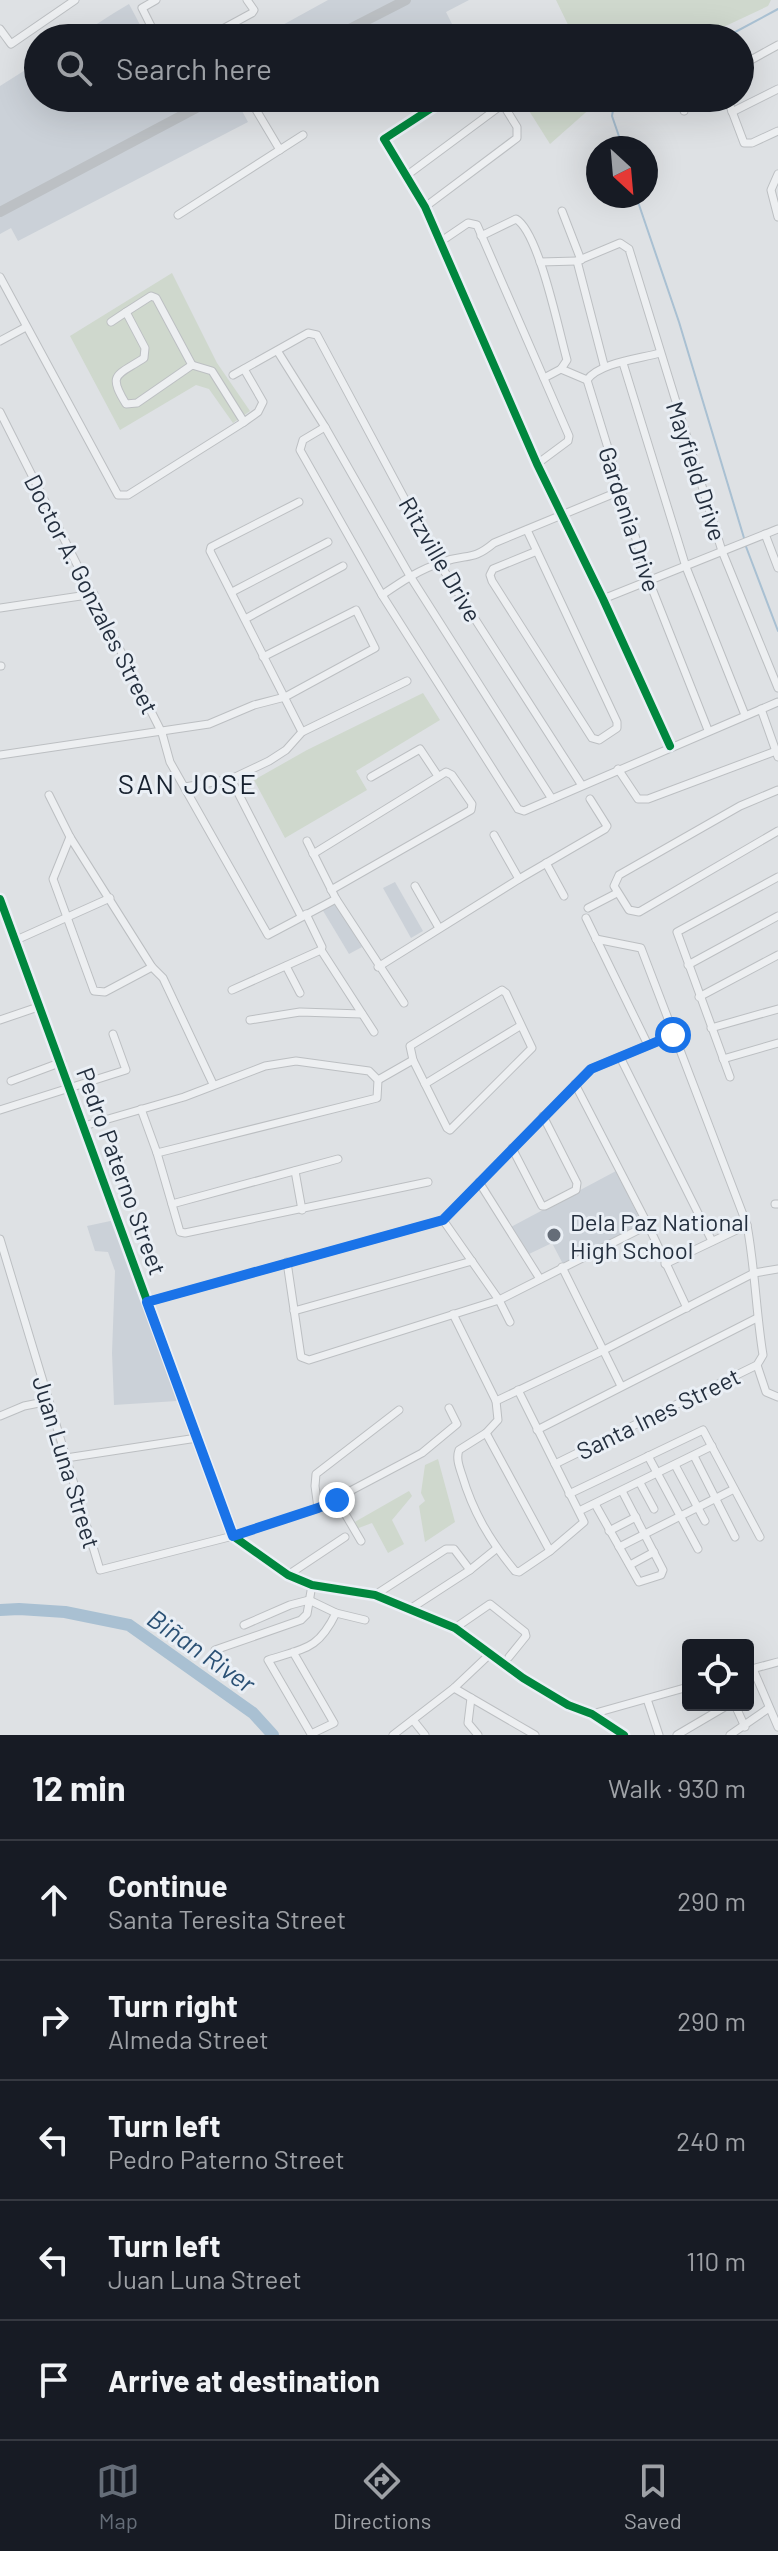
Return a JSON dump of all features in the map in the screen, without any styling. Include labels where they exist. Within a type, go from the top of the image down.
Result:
[{"type":"main road","points":[[359,24],[406,0]]},
{"type":"main road","points":[[0,212],[189,112]]},
{"type":"street","points":[[40,24],[75,0]]},
{"type":"street","points":[[150,24],[142,8],[156,0]]},
{"type":"street","points":[[232,24],[254,10],[247,0]]},
{"type":"street","points":[[0,29],[11,44],[24,35]]},
{"type":"street","points":[[754,58],[778,45]]},
{"type":"street","points":[[754,101],[778,89]]},
{"type":"street","points":[[257,112],[280,150]]},
{"type":"street","points":[[425,112],[384,139],[425,207],[537,464],[670,746]]},
{"type":"street","points":[[406,176],[487,112]]},
{"type":"street","points":[[425,207],[517,138],[517,127],[508,112]]},
{"type":"street","points":[[732,112],[744,143],[752,143],[778,131]]},
{"type":"street","points":[[178,215],[303,135]]},
{"type":"street","points":[[778,174],[771,190],[778,217]]},
{"type":"street","points":[[562,211],[579,260],[604,365]]},
{"type":"street","points":[[481,236],[508,220],[516,219],[523,223],[540,262],[567,360],[561,369],[544,378]]},
{"type":"street","points":[[440,242],[468,223],[477,225],[544,378],[569,436],[568,441],[537,464]]},
{"type":"street","name":"Mayfield Drive","points":[[579,260],[620,243],[629,249],[722,551],[778,688]]},
{"type":"street","points":[[540,262],[579,260]]},
{"type":"street","points":[[0,277],[118,495],[128,495],[258,412],[263,402],[244,369]]},
{"type":"street","points":[[111,322],[151,296],[156,298],[192,365],[212,371],[244,422]]},
{"type":"street","points":[[126,312],[146,353],[144,358],[118,375],[115,381],[126,404],[137,403],[192,365]]},
{"type":"street","points":[[0,341],[26,327]]},
{"type":"street","name":"Ritzville Drive","points":[[278,352],[308,333],[317,335],[439,563],[581,784]]},
{"type":"street","points":[[233,375],[278,352],[325,427],[410,576],[552,799]]},
{"type":"street","points":[[561,369],[587,380],[591,373],[604,365],[660,353]]},
{"type":"street","points":[[623,363],[686,567],[745,715]]},
{"type":"street","name":"Gardenia Drive","points":[[587,380],[649,581],[708,730]]},
{"type":"street","name":"Doctor A. Gonzales Street","points":[[0,412],[162,733],[170,762],[268,935],[304,915]]},
{"type":"street","points":[[325,427],[303,440],[300,450],[382,595],[518,809],[524,811],[778,702]]},
{"type":"street","points":[[382,595],[410,576],[439,563],[456,557],[477,556],[494,543],[620,491]]},
{"type":"street","points":[[299,502],[211,547],[211,556],[302,732]]},
{"type":"street","points":[[603,599],[778,529]]},
{"type":"street","points":[[527,530],[537,551],[617,722],[617,728],[599,740],[592,738],[490,575],[493,569],[537,551]]},
{"type":"street","points":[[765,534],[778,568]]},
{"type":"street","points":[[232,592],[328,542]]},
{"type":"street","points":[[245,619],[343,566]]},
{"type":"street","points":[[0,608],[94,594]]},
{"type":"street","points":[[0,755],[209,724],[254,705],[285,697],[375,648],[356,610],[263,657]]},
{"type":"street","points":[[185,787],[231,779],[269,761],[286,750],[302,732],[407,681]]},
{"type":"street","points":[[618,769],[638,799],[648,799],[777,754],[761,709]]},
{"type":"street","points":[[371,777],[420,749],[438,776]]},
{"type":"street","points":[[313,854],[449,772],[472,804],[471,810],[331,890]]},
{"type":"street","points":[[231,779],[321,950],[374,1032]]},
{"type":"street","points":[[778,790],[740,806],[619,875],[614,886],[629,910],[639,912],[778,831]]},
{"type":"street","points":[[49,795],[70,837],[152,967],[163,978],[213,1084]]},
{"type":"street","points":[[378,967],[607,828],[590,799]]},
{"type":"street","points":[[494,835],[519,879]]},
{"type":"street","points":[[70,837],[53,879],[94,991],[105,992],[152,967]]},
{"type":"street","points":[[307,841],[336,899],[404,1003]]},
{"type":"street","points":[[546,863],[564,896]]},
{"type":"street","points":[[730,1077],[677,937],[680,929],[778,877]]},
{"type":"street","points":[[415,886],[439,928]]},
{"type":"street","points":[[588,908],[617,893]]},
{"type":"street","points":[[14,941],[110,898]]},
{"type":"street","name":"Pedro Paterno Street","points":[[0,899],[233,1536]]},
{"type":"street","points":[[304,915],[336,899]]},
{"type":"street","points":[[688,965],[778,916]]},
{"type":"street","points":[[586,918],[648,1045]]},
{"type":"street","name":"Santa Ines Street","points":[[555,1464],[757,1365],[763,1355],[747,1225],[641,948],[596,939]]},
{"type":"street","points":[[232,990],[321,950]]},
{"type":"street","points":[[699,997],[778,955]]},
{"type":"street","points":[[286,966],[300,993]]},
{"type":"street","points":[[497,991],[506,993],[532,1048],[454,1129],[447,1128],[413,1060],[410,1046],[413,1042],[497,991]]},
{"type":"street","points":[[0,1020],[38,1007]]},
{"type":"street","points":[[711,1028],[778,1009]]},
{"type":"street","points":[[250,1020],[300,1012],[362,1014]]},
{"type":"street","points":[[425,1084],[520,1026]]},
{"type":"street","points":[[0,1110],[126,1070],[113,1034]]},
{"type":"street","points":[[147,1302],[443,1220],[591,1069],[673,1035]]},
{"type":"street","points":[[723,1059],[778,1043]]},
{"type":"street","points":[[620,1057],[712,1241]]},
{"type":"street","points":[[378,1080],[413,1060]]},
{"type":"street","points":[[84,1126],[184,1097],[265,1066],[296,1061],[369,1071],[378,1080],[377,1098],[157,1153]]},
{"type":"street","points":[[11,1081],[62,1062]]},
{"type":"street","points":[[575,1084],[687,1308]]},
{"type":"street","points":[[141,1109],[180,1232],[302,1210],[428,1182]]},
{"type":"street","points":[[512,1148],[540,1204],[545,1206],[576,1190],[577,1183],[543,1116]]},
{"type":"street","points":[[172,1204],[338,1159]]},
{"type":"street","points":[[295,1171],[302,1210]]},
{"type":"street","points":[[479,1182],[540,1279]]},
{"type":"street","points":[[443,1220],[499,1300],[510,1322]]},
{"type":"street","points":[[287,1262],[301,1357],[304,1360],[499,1300],[648,1225]]},
{"type":"street","points":[[665,1264],[747,1225]]},
{"type":"street","name":"Juan Luna Street","points":[[0,1239],[100,1570],[233,1536],[337,1500],[438,1441],[457,1424],[449,1408]]},
{"type":"street","points":[[294,1311],[472,1261]]},
{"type":"street","points":[[562,1267],[621,1386]]},
{"type":"street","points":[[496,1401],[754,1273],[778,1269]]},
{"type":"street","points":[[453,1314],[496,1401],[498,1420],[457,1454],[479,1521],[496,1549],[519,1572],[583,1525],[579,1511],[518,1390]]},
{"type":"street","points":[[537,1430],[757,1318]]},
{"type":"street","points":[[757,1365],[766,1392],[778,1397]]},
{"type":"street","points":[[0,1416],[24,1406],[49,1401]]},
{"type":"street","points":[[318,1508],[316,1474],[399,1410]]},
{"type":"street","points":[[569,1494],[702,1430],[760,1537]]},
{"type":"street","points":[[486,1433],[550,1551]]},
{"type":"street","points":[[66,1458],[197,1438]]},
{"type":"street","points":[[579,1511],[712,1446]]},
{"type":"street","points":[[648,1456],[698,1549]]},
{"type":"street","points":[[694,1456],[735,1537]]},
{"type":"street","points":[[675,1465],[705,1521]]},
{"type":"street","points":[[640,1483],[654,1509]]},
{"type":"street","points":[[619,1547],[734,1489]]},
{"type":"street","points":[[595,1504],[641,1583],[661,1575],[663,1570],[622,1491]]},
{"type":"street","points":[[337,1500],[361,1541]]},
{"type":"street","points":[[609,1531],[636,1517]]},
{"type":"street","points":[[233,1536],[288,1575],[312,1585],[375,1595],[455,1628],[523,1678],[568,1705],[592,1714],[610,1732],[624,1735]]},
{"type":"street","points":[[288,1575],[345,1537]]},
{"type":"street","points":[[375,1595],[446,1549],[454,1549],[470,1570]]},
{"type":"street","points":[[410,1609],[496,1549]]},
{"type":"street","points":[[630,1565],[654,1552]]},
{"type":"street","points":[[215,1650],[301,1620],[307,1614],[312,1585]]},
{"type":"street","points":[[244,1625],[309,1600],[336,1613],[365,1620]]},
{"type":"street","points":[[455,1628],[490,1604],[525,1632],[526,1636],[509,1657]]},
{"type":"street","points":[[293,1652],[334,1723],[311,1734],[268,1660],[319,1641],[336,1613]]},
{"type":"street","points":[[393,1735],[454,1688],[491,1653]]},
{"type":"street","points":[[754,1669],[778,1662]]},
{"type":"street","points":[[754,1678],[778,1727]]},
{"type":"street","points":[[454,1688],[535,1735]]},
{"type":"street","points":[[592,1714],[682,1689]]},
{"type":"street","points":[[471,1698],[468,1723],[478,1735]]},
{"type":"street","points":[[647,1699],[659,1735]]},
{"type":"street","points":[[730,1735],[769,1708]]},
{"type":"street","points":[[677,1735],[718,1711]]},
{"type":"street","points":[[738,1711],[745,1727]]},
{"type":"street","points":[[413,1720],[425,1735]]},
{"type":"shaded area","points":[[328,0],[469,0],[446,12],[452,24],[284,24]]},
{"type":"shaded area","points":[[556,0],[771,0],[768,6],[730,24],[568,24]]},
{"type":"shaded area","points":[[129,4],[140,24],[97,24]]},
{"type":"shaded area","points":[[24,71],[24,112],[243,112],[248,122],[18,241],[11,228],[0,234],[0,86]]},
{"type":"shaded area","points":[[530,112],[586,112],[550,144]]},
{"type":"shaded area","points":[[172,273],[217,363],[250,411],[233,423],[209,389],[196,385],[120,430],[70,336]]},
{"type":"shaded area","points":[[423,693],[440,720],[356,771],[367,790],[285,838],[254,780],[307,750]]},
{"type":"shaded area","points":[[395,882],[423,931],[411,938],[383,888]]},
{"type":"shaded area","points":[[335,902],[362,947],[349,954],[322,909]]},
{"type":"shaded area","points":[[616,1171],[643,1225],[563,1264],[552,1243],[529,1254],[509,1228]]},
{"type":"shaded area","points":[[115,1220],[177,1401],[114,1405],[115,1271],[108,1252],[95,1251],[87,1226]]},
{"type":"shaded area","points":[[438,1459],[455,1522],[425,1542],[419,1506],[425,1501],[421,1493],[425,1465]]},
{"type":"shaded area","points":[[409,1491],[412,1496],[392,1520],[404,1544],[388,1553],[372,1523],[356,1529],[353,1523]]},
{"type":"waterway","points":[[750,24],[778,9]]},
{"type":"waterway","points":[[613,112],[619,136]]},
{"type":"waterway","points":[[640,208],[679,322],[744,538]]},
{"type":"waterway","points":[[745,544],[778,631]]},
{"type":"waterway","name":"Biñan River","points":[[0,1610],[65,1612],[129,1625],[253,1713],[273,1735]]},
{"type":"cycle path","points":[[425,112],[384,139],[425,207],[537,464],[670,746]]},
{"type":"cycle path","points":[[0,899],[233,1536],[288,1575],[312,1585],[375,1595],[455,1628],[523,1678],[568,1705],[592,1714],[624,1735]]},
{"type":"place","name":"Dela Paz National High School","points":[[554,1235]]},
{"type":"district","name":"SAN JOSE","points":[[188,783]]},
{"type":"route","points":[[337,1500],[233,1536],[147,1302],[443,1220],[591,1069],[673,1035]]}]
